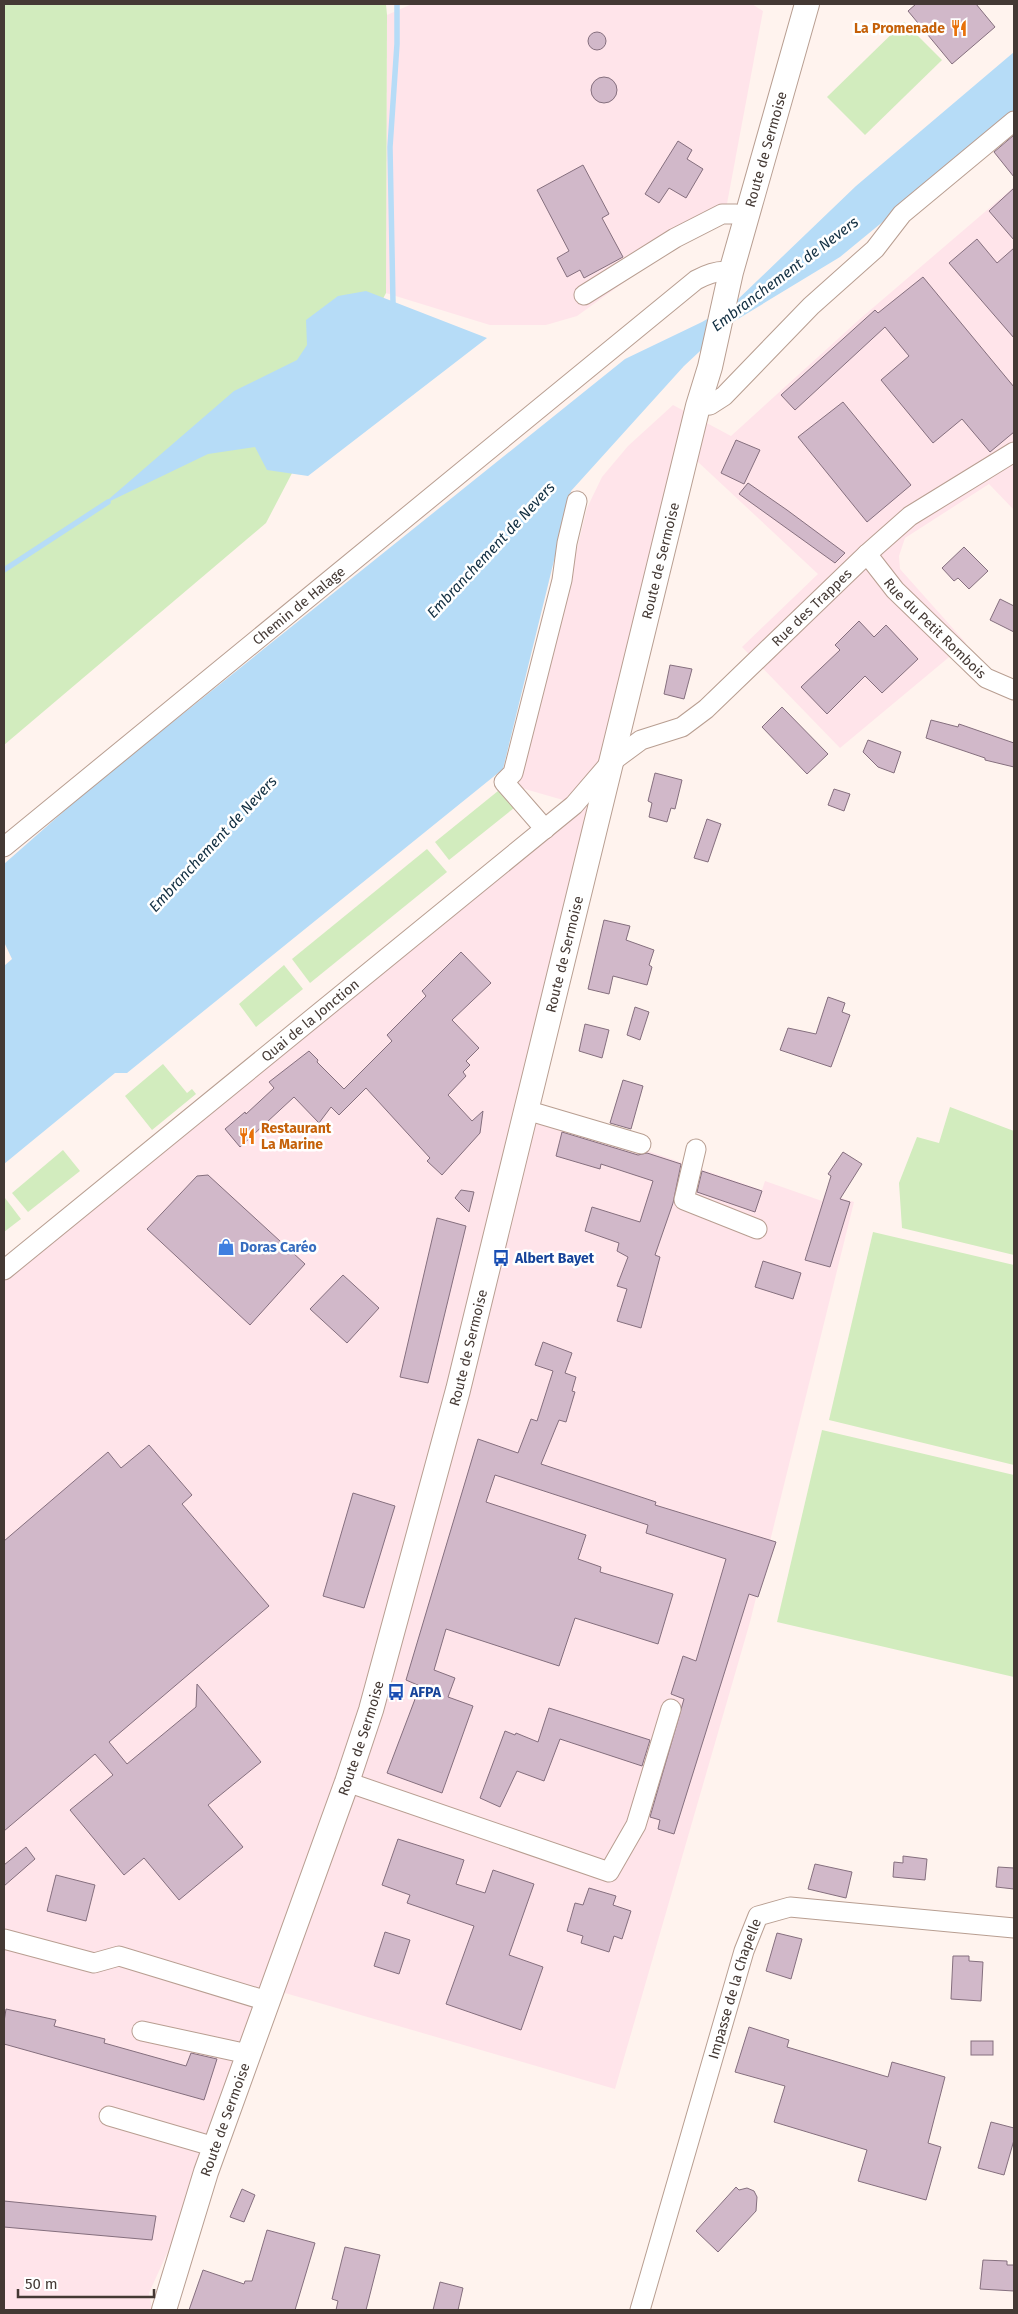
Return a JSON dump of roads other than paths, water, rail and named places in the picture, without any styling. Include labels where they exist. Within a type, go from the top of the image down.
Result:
[{"type":"main road","name":"Route de Sermoise","points":[[164,2310],[214,2147],[347,1782],[371,1710],[458,1390],[610,763],[698,406],[710,367],[727,295],[730,272],[807,4]]},
{"type":"street","points":[[698,406],[710,405],[724,396],[811,306],[875,248],[902,214],[1014,121]]},
{"type":"street","points":[[584,295],[675,238],[722,214],[736,214],[746,217]]},
{"type":"street","name":"Chemin de Halage","points":[[4,847],[696,280],[715,272],[724,270],[730,272]]},
{"type":"street","name":"Rue des Trappes","points":[[610,763],[641,740],[682,727],[706,709],[867,554],[910,516],[1014,452]]},
{"type":"street","points":[[545,829],[504,782],[513,773],[562,580],[566,543],[577,502]]},
{"type":"street","name":"Rue du Petit Rombois","points":[[867,554],[895,590],[986,678],[1014,690]]},
{"type":"street","name":"Quai de la Jonction","points":[[4,1270],[574,805],[610,763]]},
{"type":"street","points":[[526,1110],[641,1144]]},
{"type":"street","points":[[696,1149],[684,1200],[757,1229]]},
{"type":"street","points":[[347,1782],[609,1872],[636,1825],[671,1710]]},
{"type":"street","name":"Impasse de la Chapelle","points":[[640,2310],[744,1951],[758,1916],[790,1907],[1014,1928]]},
{"type":"street","points":[[4,1939],[94,1963],[119,1956],[267,2001]]},
{"type":"street","points":[[142,2031],[248,2054]]},
{"type":"street","points":[[110,2116],[214,2147]]},
{"type":"water","name":"Embranchement de Nevers","points":[[1014,52],[1014,114],[840,257],[728,325],[684,366],[571,491],[503,769],[127,1073],[115,1073],[4,1164],[4,966],[12,959],[4,942],[4,864],[88,790],[625,359],[702,322],[733,304],[856,186]]},
{"type":"water","points":[[366,291],[487,338],[308,476],[267,470],[255,447],[208,454],[102,505],[234,391],[297,360],[307,345],[306,320],[338,296]]},
{"type":"waterway","points":[[390,308],[393,303],[390,147],[397,44],[397,4]]},
{"type":"waterway","points":[[4,570],[108,502]]},
{"type":"place","name":"La Promenade","points":[[959,28]]},
{"type":"place","name":"Restaurant La Marine","points":[[247,1136]]},
{"type":"place","name":"Doras Caréo","points":[[226,1247]]},
{"type":"place","name":"Albert Bayet","points":[[501,1258]]},
{"type":"place","name":"AFPA","points":[[396,1692]]}]
